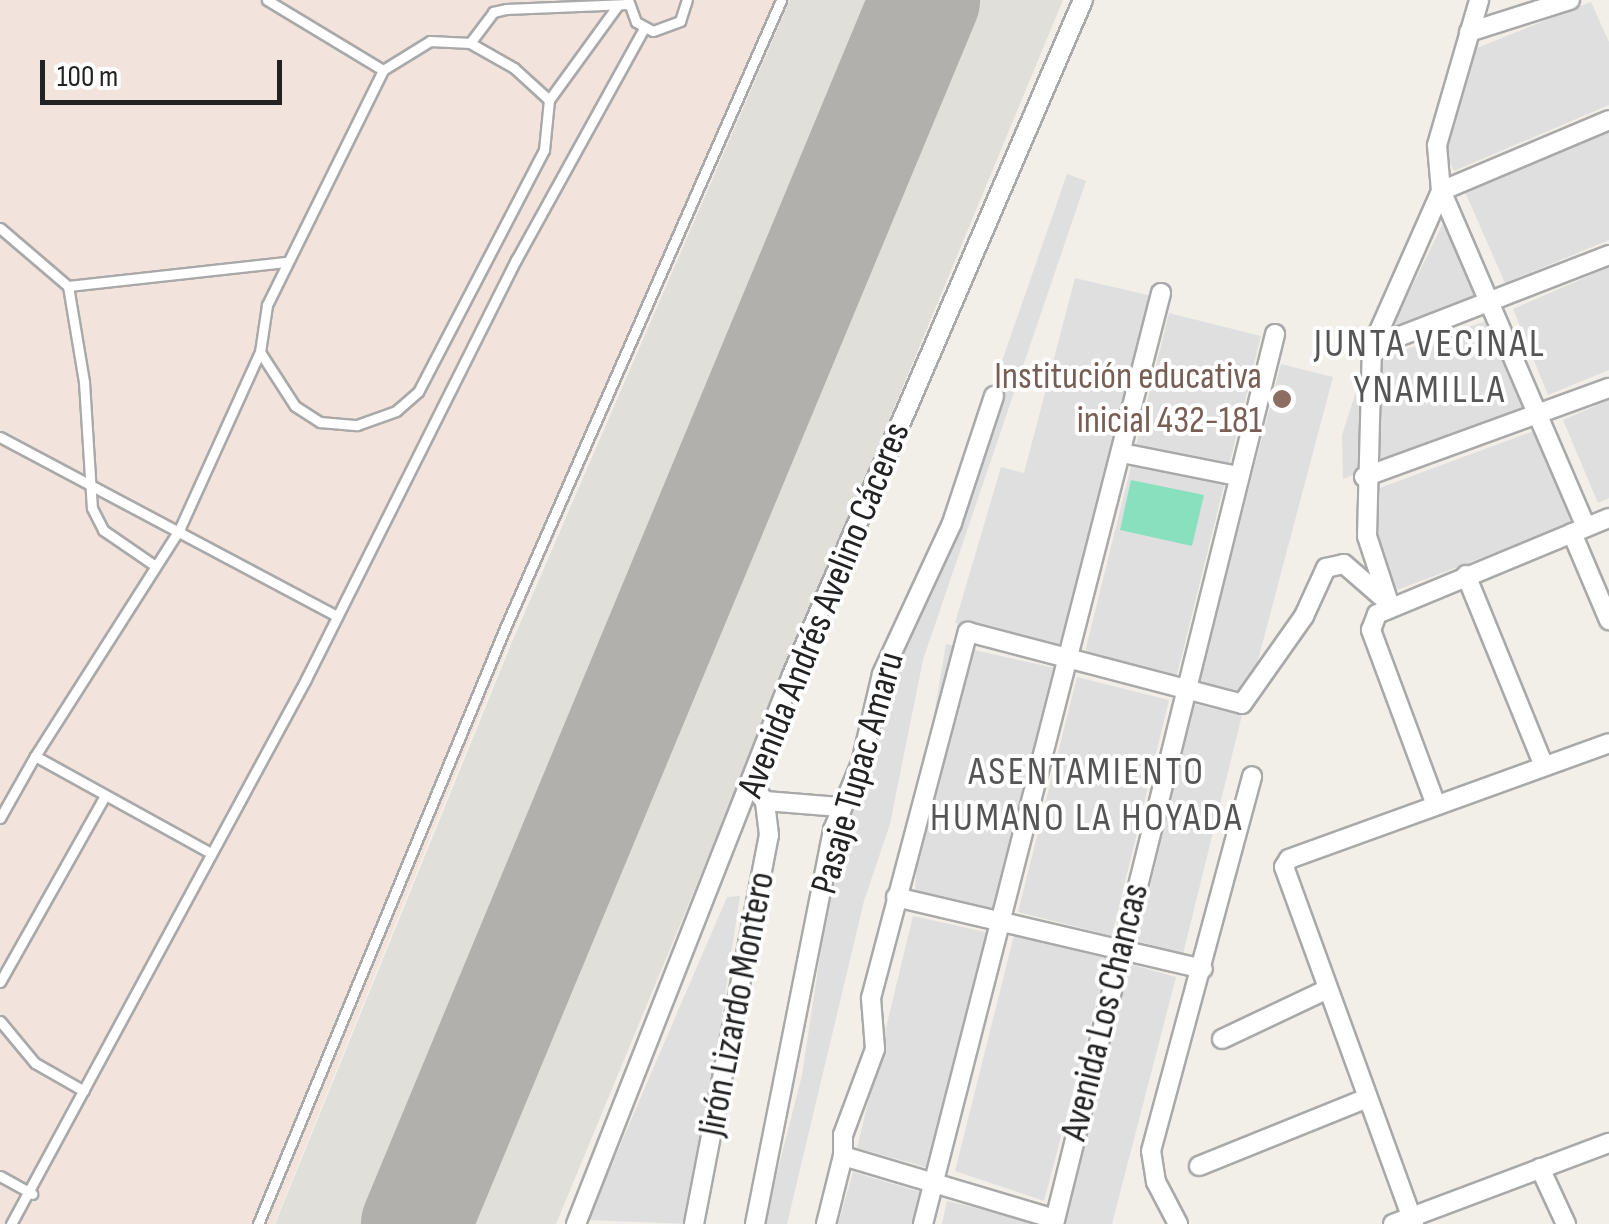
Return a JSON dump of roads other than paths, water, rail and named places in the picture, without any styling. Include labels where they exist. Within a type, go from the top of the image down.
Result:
[{"type":"street","name":"Avenida Andrés Avelino Cáceres","points":[[576,1224],[759,794],[792,675],[1084,0]]},
{"type":"street","points":[[1479,0],[1437,145],[1440,192],[1493,302],[1609,620]]},
{"type":"street","points":[[1469,32],[1570,0]]},
{"type":"street","points":[[1390,604],[1367,536],[1364,477],[1372,347],[1440,192],[1609,120]]},
{"type":"street","points":[[1372,347],[1609,254]]},
{"type":"street","points":[[923,1224],[1161,293]]},
{"type":"street","name":"Avenida Los Chancas","points":[[1054,1222],[1182,691],[1275,334]]},
{"type":"street","points":[[1364,477],[1538,418],[1609,388]]},
{"type":"street","name":"Pasaje Tupac Amaru","points":[[755,1224],[840,807],[861,763],[882,674],[952,523],[994,396]]},
{"type":"street","points":[[1122,453],[1237,476]]},
{"type":"street","points":[[1436,806],[1371,630],[1390,604],[1609,518]]},
{"type":"street","points":[[826,1224],[852,1102],[875,1049],[871,998],[968,632],[1242,704],[1304,616],[1320,575],[1334,562],[1390,604]]},
{"type":"street","points":[[1466,575],[1544,766]]},
{"type":"street","points":[[1609,743],[1288,859],[1284,875],[1367,1098],[1406,1222],[1609,1143]]},
{"type":"street","points":[[1178,1224],[1156,1182],[1152,1151],[1252,776]]},
{"type":"street","points":[[759,794],[840,807]]},
{"type":"street","name":"Jirón Lizardo Montero","points":[[694,1224],[768,846],[759,794]]},
{"type":"street","points":[[896,897],[1120,953],[1203,969]]},
{"type":"street","points":[[1222,1039],[1328,989]]},
{"type":"street","points":[[1199,1166],[1367,1098]]},
{"type":"street","points":[[843,1156],[1054,1222]]},
{"type":"street","points":[[1540,1168],[1566,1224]]},
{"type":"lane","points":[[267,0],[383,70]]},
{"type":"lane","points":[[644,28],[672,27],[687,0]]},
{"type":"lane","points":[[258,1224],[505,628],[781,0]]},
{"type":"lane","points":[[470,44],[493,12],[625,3]]},
{"type":"lane","points":[[625,3],[644,28]]},
{"type":"lane","points":[[260,352],[295,406],[320,422],[356,424],[396,411],[418,392],[544,150],[550,100],[625,3]]},
{"type":"lane","points":[[12,1224],[32,1194],[207,851],[337,616],[516,260],[644,28]]},
{"type":"lane","points":[[0,818],[154,564],[180,528],[260,352],[267,306],[286,262],[383,70],[430,41],[470,44],[514,68],[550,100]]},
{"type":"lane","points":[[0,228],[68,286],[84,382],[90,483],[102,530],[154,564]]},
{"type":"lane","points":[[68,286],[286,262]]},
{"type":"lane","points":[[0,437],[180,528],[337,616]]},
{"type":"lane","points":[[35,756],[207,851]]},
{"type":"lane","points":[[0,982],[106,796]]},
{"type":"lane","points":[[0,1021],[35,1063],[84,1092]]},
{"type":"lane","points":[[0,1176],[32,1194]]},
{"type":"place","name":"Institución educativa inicial 432-181","points":[[1282,399]]},
{"type":"district","name":"JUNTA VECINAL YNAMILLA","points":[[1430,367]]},
{"type":"district","name":"ASENTAMIENTO HUMANO LA HOYADA","points":[[1087,795]]}]
